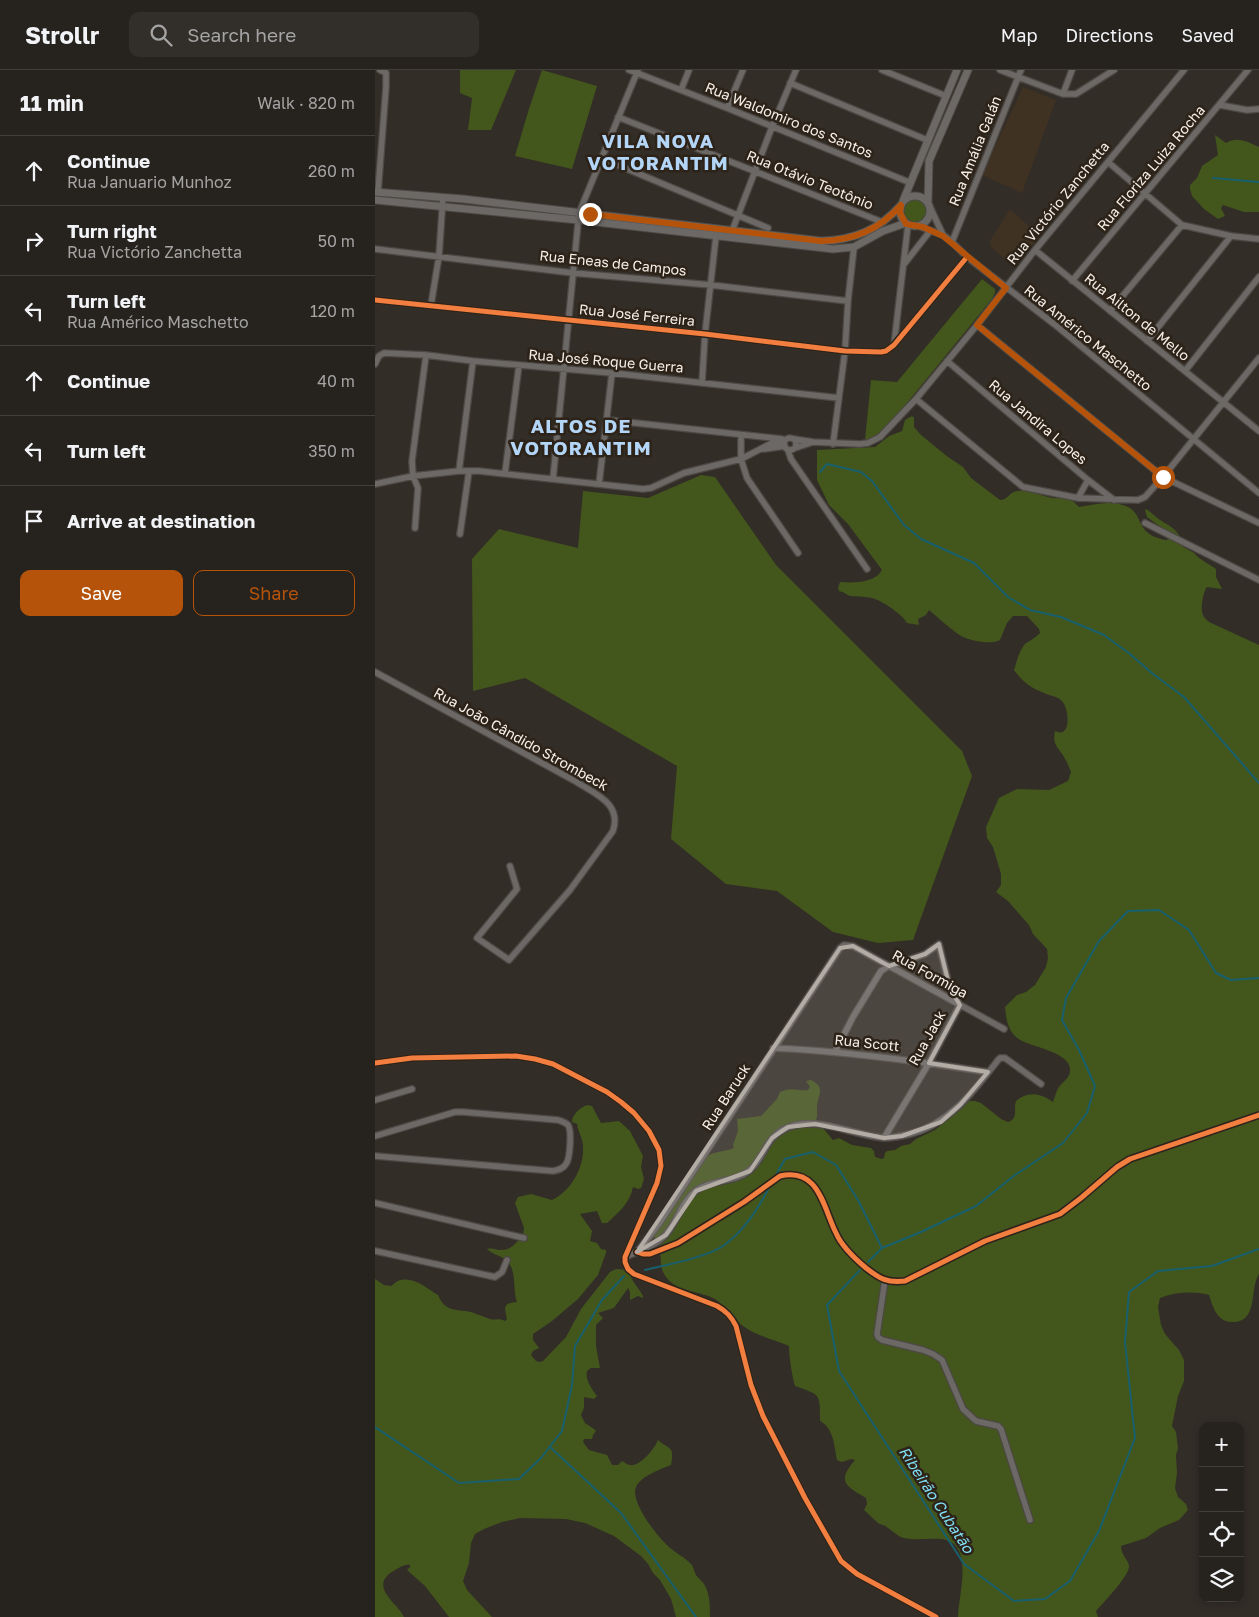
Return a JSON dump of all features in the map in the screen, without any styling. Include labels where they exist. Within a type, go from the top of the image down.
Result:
[{"type":"street","points":[[380,70],[385,74],[386,87],[376,192],[443,197],[716,236],[833,249],[854,247],[883,231],[907,224],[918,226],[927,221],[930,212],[929,161],[967,70]]},
{"type":"street","name":"Rua Waldomiro dos Santos","points":[[629,70],[911,183]]},
{"type":"street","points":[[681,90],[689,70]]},
{"type":"street","points":[[727,108],[743,70]]},
{"type":"street","points":[[732,231],[796,70]]},
{"type":"street","points":[[882,70],[946,96]]},
{"type":"street","points":[[894,344],[905,263],[907,224],[900,213],[902,203],[957,70]]},
{"type":"street","points":[[1000,70],[1063,94],[1076,94],[1114,70]]},
{"type":"street","name":"Rua Amália Galán","points":[[952,242],[1021,70]]},
{"type":"street","points":[[1063,94],[1072,70]]},
{"type":"street","name":"Rua Victório Zanchetta","points":[[788,446],[789,438],[833,444],[860,444],[880,437],[916,399],[947,362],[1035,250],[1183,70]]},
{"type":"street","name":"Rua Floriza Luiza Rocha","points":[[1072,281],[1249,70]]},
{"type":"street","points":[[553,479],[579,216],[617,117],[637,72]]},
{"type":"street","points":[[790,83],[927,140]]},
{"type":"street","points":[[1220,104],[1247,110],[1259,109]]},
{"type":"street","name":"Rua Otávio Teotônio","points":[[617,117],[882,222]]},
{"type":"street","points":[[601,158],[768,228]]},
{"type":"street","points":[[1107,162],[1182,224],[1231,236],[1259,239]]},
{"type":"street","points":[[375,200],[442,207],[579,216],[821,241],[853,237],[871,230],[892,215],[911,196],[916,195],[925,199],[929,204],[943,236]]},
{"type":"street","points":[[431,305],[439,256],[443,197]]},
{"type":"street","points":[[1110,311],[1182,224]]},
{"type":"street","name":"Rua Américo Maschetto","points":[[918,226],[943,236],[952,242],[967,257],[1054,324],[1259,494]]},
{"type":"street","points":[[905,263],[930,231]]},
{"type":"street","points":[[702,383],[705,334],[716,236]]},
{"type":"street","points":[[1147,341],[1231,236]]},
{"type":"street","points":[[833,444],[845,351],[854,247]]},
{"type":"street","name":"Rua Eneas de Campos","points":[[375,249],[573,273],[848,301]]},
{"type":"street","name":"Rua Ailton de Mello","points":[[1035,250],[1259,431]]},
{"type":"street","points":[[894,344],[967,257]]},
{"type":"street","points":[[1185,371],[1259,278]]},
{"type":"street","name":"Rua José Ferreira","points":[[375,300],[568,319],[845,351],[886,351],[894,344]]},
{"type":"street","points":[[977,325],[1163,477],[1257,522],[1259,516]]},
{"type":"street","name":"Rua José Roque Guerra","points":[[375,364],[379,356],[384,353],[426,355],[839,398]]},
{"type":"street","points":[[415,528],[418,488],[413,476],[412,461],[426,355]]},
{"type":"street","points":[[916,399],[1023,487],[1078,498],[1138,500],[1145,497],[1163,477],[1259,358]]},
{"type":"street","points":[[459,471],[473,361]]},
{"type":"street","name":"Rua Jandira Lopes","points":[[947,362],[1114,500]]},
{"type":"street","points":[[505,473],[519,366]]},
{"type":"street","points":[[599,484],[612,374]]},
{"type":"street","points":[[608,420],[741,435],[788,446]]},
{"type":"street","points":[[741,435],[741,459],[747,478],[798,553]]},
{"type":"street","points":[[375,484],[413,476],[469,471],[505,473],[643,489],[651,488],[684,473],[741,459],[772,443],[788,446],[813,442]]},
{"type":"street","points":[[788,446],[796,464],[867,569]]},
{"type":"street","points":[[460,534],[469,471]]},
{"type":"street","points":[[1078,498],[1088,480]]},
{"type":"street","points":[[1145,522],[1259,580]]},
{"type":"street","name":"Rua João Cândido Strombeck","points":[[375,672],[575,781],[605,801],[614,811],[616,821],[613,831],[570,890],[509,960],[477,938],[517,889],[510,866]]},
{"type":"street","name":"Rua Jack","points":[[884,1138],[929,1063],[960,1005],[950,988],[939,944],[925,954],[889,966]]},
{"type":"street","name":"Rua Formiga","points":[[844,946],[853,946],[1004,1029]]},
{"type":"street","name":"Rua Baruck","points":[[625,1257],[637,1252],[658,1225],[835,955],[844,946]]},
{"type":"street","points":[[835,1052],[876,977],[889,966]]},
{"type":"street","name":"Rua Scott","points":[[773,1048],[835,1052],[988,1072]]},
{"type":"street","points":[[375,1063],[422,1058],[516,1056],[535,1059],[561,1068],[607,1092],[633,1113],[649,1131],[659,1150],[661,1166],[657,1183],[625,1257],[628,1268],[634,1274],[717,1306],[725,1311],[736,1326],[751,1385],[763,1416],[805,1498],[841,1561],[857,1574],[936,1617]]},
{"type":"street","points":[[637,1252],[666,1235],[684,1204],[695,1191],[702,1187],[731,1180],[750,1171],[757,1163],[765,1146],[778,1132],[788,1127],[815,1124],[884,1138],[915,1133],[941,1122],[968,1097],[1000,1058],[1005,1058],[1041,1084]]},
{"type":"street","points":[[375,1100],[411,1089]]},
{"type":"street","points":[[375,1136],[446,1114],[463,1112],[557,1120],[569,1126],[570,1132],[568,1162],[565,1167],[553,1171],[375,1156]]},
{"type":"street","points":[[637,1252],[650,1254],[678,1243],[744,1202],[780,1176],[787,1174],[806,1179],[815,1186],[821,1195],[836,1234],[845,1248],[856,1259],[876,1276],[893,1282],[905,1281],[985,1240],[1060,1214],[1130,1158],[1259,1115]]},
{"type":"street","points":[[375,1203],[524,1238]]},
{"type":"street","points":[[375,1251],[495,1277],[501,1272],[507,1260]]},
{"type":"street","points":[[885,1280],[878,1337],[882,1340],[923,1350],[942,1360],[963,1409],[976,1421],[1001,1428],[1030,1520]]},
{"type":"highlighted area","points":[[939,944],[950,989],[960,1005],[929,1063],[988,1072],[960,1105],[941,1122],[902,1136],[884,1138],[815,1124],[788,1127],[772,1138],[750,1171],[696,1191],[666,1235],[637,1252],[840,948],[853,946],[889,966],[925,954]]},
{"type":"shaded area","points":[[1023,87],[1056,100],[1022,193],[982,175]]},
{"type":"shaded area","points":[[1010,209],[1040,236],[1014,267],[991,247],[990,241]]},
{"type":"green space","points":[[460,70],[516,70],[491,130],[468,130],[472,98],[460,93]]},
{"type":"green space","points":[[542,70],[597,86],[572,169],[515,156]]},
{"type":"green space","points":[[1215,135],[1226,143],[1239,140],[1259,147],[1259,212],[1244,212],[1223,205],[1221,208],[1225,216],[1218,219],[1204,209],[1192,196],[1190,185],[1197,178],[1202,166],[1218,155]]},
{"type":"green space","points":[[915,198],[923,202],[927,210],[923,218],[915,222],[907,218],[903,210],[907,202]]},
{"type":"green space","points":[[982,279],[995,289],[992,299],[891,423],[879,433],[865,440],[871,380],[897,382]]},
{"type":"green space","points":[[912,416],[914,418],[914,427],[921,435],[963,467],[971,478],[1000,500],[1005,499],[1014,492],[1021,491],[1053,498],[1069,497],[1079,507],[1105,503],[1124,505],[1134,511],[1149,534],[1167,540],[1169,533],[1147,517],[1146,509],[1176,531],[1182,546],[1216,569],[1216,577],[1222,589],[1207,587],[1203,596],[1203,616],[1209,622],[1259,645],[1259,1274],[1250,1311],[1241,1321],[1232,1322],[1219,1317],[1209,1295],[1184,1293],[1160,1298],[1158,1307],[1161,1325],[1165,1334],[1179,1350],[1184,1360],[1184,1381],[1178,1396],[1172,1426],[1176,1432],[1178,1448],[1175,1488],[1178,1497],[1186,1504],[1188,1510],[1179,1520],[1160,1528],[1146,1538],[1121,1546],[1122,1553],[1129,1565],[1128,1571],[1096,1611],[1098,1617],[958,1617],[963,1574],[960,1553],[955,1545],[941,1539],[909,1539],[902,1537],[878,1523],[864,1510],[867,1504],[866,1498],[849,1487],[845,1479],[849,1467],[855,1460],[851,1459],[842,1462],[837,1460],[831,1433],[825,1424],[820,1421],[819,1400],[810,1391],[795,1386],[789,1346],[748,1329],[739,1323],[715,1299],[676,1286],[671,1282],[663,1272],[659,1245],[652,1234],[703,1159],[711,1154],[734,1148],[733,1145],[738,1131],[737,1119],[761,1116],[777,1099],[780,1092],[791,1089],[808,1090],[810,1087],[806,1081],[811,1080],[819,1086],[820,1092],[816,1120],[833,1140],[839,1138],[852,1145],[871,1148],[874,1151],[875,1157],[882,1159],[887,1151],[910,1144],[935,1130],[959,1107],[970,1101],[981,1103],[1001,1119],[1008,1122],[1015,1116],[1016,1101],[1025,1096],[1039,1095],[1053,1102],[1060,1085],[1067,1079],[1070,1072],[1069,1065],[1057,1054],[1015,1036],[1006,1018],[1005,1007],[1017,995],[1026,992],[1035,985],[1046,967],[1048,958],[1047,949],[1033,934],[1029,925],[1008,901],[996,892],[1001,885],[1001,874],[993,847],[987,838],[986,827],[999,798],[1017,789],[1049,790],[1068,781],[1071,772],[1054,740],[1055,731],[1064,731],[1067,727],[1066,710],[1062,701],[1031,687],[1014,670],[1022,649],[1026,643],[1040,633],[1039,629],[1027,616],[1013,616],[1007,623],[1000,640],[992,642],[975,641],[961,636],[929,610],[926,615],[918,619],[919,625],[907,623],[897,613],[879,601],[869,597],[850,596],[839,591],[838,588],[840,582],[869,580],[882,570],[848,524],[829,505],[817,480],[817,450],[875,447],[889,436],[902,431],[905,420]]},
{"type":"green space","points":[[701,475],[715,477],[776,565],[962,751],[972,776],[913,940],[878,943],[833,932],[777,891],[726,884],[671,839],[677,766],[525,678],[473,691],[472,559],[499,529],[578,548],[583,491],[648,498]]},
{"type":"green space","points":[[587,1105],[592,1106],[601,1123],[619,1121],[630,1131],[643,1156],[641,1167],[644,1179],[641,1188],[633,1187],[627,1203],[607,1223],[602,1223],[597,1211],[580,1214],[592,1231],[590,1241],[597,1243],[601,1249],[606,1250],[606,1253],[598,1275],[578,1299],[533,1334],[533,1340],[539,1348],[533,1351],[531,1355],[536,1361],[543,1361],[566,1337],[581,1309],[610,1272],[616,1269],[629,1270],[631,1278],[643,1298],[638,1296],[630,1300],[628,1288],[614,1308],[598,1313],[603,1318],[596,1325],[596,1346],[600,1368],[591,1368],[587,1371],[589,1384],[597,1396],[594,1399],[584,1397],[584,1408],[581,1415],[585,1423],[596,1431],[592,1439],[584,1439],[583,1442],[589,1450],[607,1455],[612,1465],[618,1465],[622,1461],[630,1465],[638,1463],[654,1448],[658,1440],[672,1451],[671,1465],[642,1479],[636,1487],[635,1493],[641,1510],[658,1535],[692,1565],[696,1575],[704,1584],[709,1595],[710,1617],[676,1617],[671,1599],[648,1564],[641,1556],[614,1536],[585,1523],[566,1519],[520,1518],[484,1529],[475,1534],[471,1543],[469,1563],[463,1581],[467,1590],[492,1617],[449,1617],[425,1586],[407,1570],[410,1565],[407,1565],[387,1576],[383,1585],[386,1594],[404,1617],[375,1617],[375,1279],[384,1285],[391,1286],[400,1280],[412,1280],[438,1295],[444,1304],[451,1309],[505,1321],[507,1319],[506,1306],[509,1303],[517,1302],[512,1268],[505,1259],[487,1249],[507,1249],[513,1246],[523,1235],[524,1228],[515,1203],[518,1197],[531,1194],[552,1200],[565,1191],[575,1178],[579,1171],[583,1147],[577,1124],[572,1122],[572,1119],[577,1112]]},
{"type":"waterway","points":[[1213,178],[1259,182]]},
{"type":"waterway","points":[[820,472],[827,464],[861,472],[872,481],[904,525],[921,539],[974,563],[1008,597],[1030,610],[1061,617],[1104,635],[1184,697],[1259,783]]},
{"type":"waterway","points":[[882,1248],[976,1206],[1015,1175],[1063,1143],[1087,1113],[1095,1086],[1079,1050],[1062,1020],[1066,998],[1099,941],[1128,911],[1159,910],[1189,930],[1216,973],[1231,980],[1259,978]]},
{"type":"waterway","name":"Ribeirão Cubatão","points":[[777,1173],[785,1159],[813,1152],[836,1165],[858,1200],[882,1248],[868,1262]]},
{"type":"waterway","name":"Ribeirão Cubatão","points":[[645,1270],[697,1257],[723,1246],[749,1220],[769,1188]]},
{"type":"waterway","name":"Ribeirão Cubatão","points":[[860,1270],[827,1305],[839,1371],[964,1564],[1014,1601],[1045,1599],[1070,1581],[1099,1531],[1135,1438],[1125,1342],[1129,1292],[1158,1271],[1212,1266],[1259,1249]]},
{"type":"waterway","points":[[375,1427],[459,1483],[519,1479],[541,1458],[562,1431],[572,1385],[575,1346],[602,1300],[624,1276]]},
{"type":"waterway","points":[[550,1447],[621,1513],[696,1617]]},
{"type":"cycle path","points":[[375,300],[705,334],[845,351],[881,352],[894,345],[967,257]]},
{"type":"cycle path","points":[[375,1063],[412,1058],[516,1056],[535,1059],[553,1064],[607,1092],[634,1113],[649,1131],[659,1150],[661,1166],[657,1183],[625,1257],[628,1269],[634,1274],[717,1306],[728,1314],[736,1326],[751,1385],[763,1416],[805,1498],[841,1561],[857,1574],[936,1617]]},
{"type":"cycle path","points":[[637,1252],[650,1254],[678,1243],[744,1202],[780,1176],[793,1175],[803,1177],[818,1191],[839,1238],[845,1248],[857,1260],[871,1272],[884,1279],[905,1281],[985,1241],[1060,1214],[1117,1167],[1130,1159],[1259,1115]]},
{"type":"district","name":"VILA NOVA VOTORANTIM","points":[[658,152]]},
{"type":"district","name":"ALTOS DE VOTORANTIM","points":[[581,437]]},
{"type":"route","points":[[590,214],[821,241],[853,237],[871,230],[892,215],[901,205],[901,217],[906,224],[923,227],[943,236],[1006,288],[977,325],[1081,412],[1163,477]]}]
